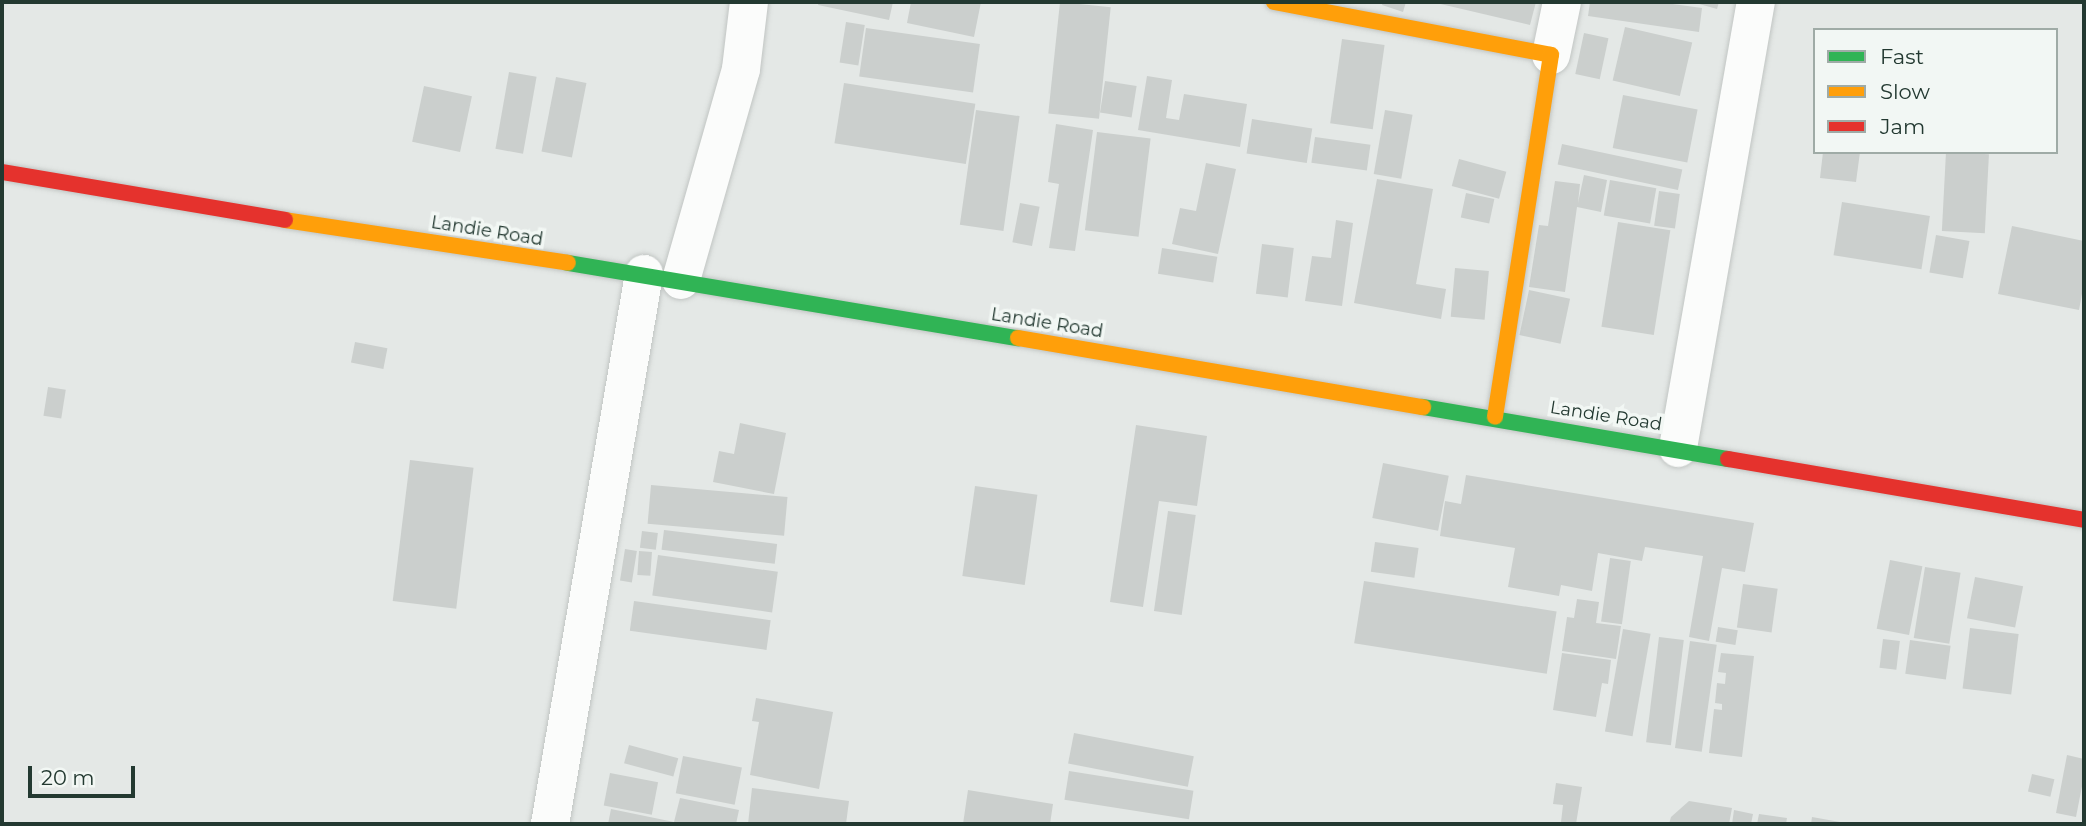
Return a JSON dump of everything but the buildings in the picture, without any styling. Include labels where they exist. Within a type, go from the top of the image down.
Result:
[{"type":"street","points":[[681,280],[741,69],[748,2]]},
{"type":"street","points":[[1274,2],[1550,55]]},
{"type":"street","points":[[1495,417],[1550,55],[1562,2]]},
{"type":"street","points":[[1678,448],[1756,2]]},
{"type":"street","name":"Landie Road","points":[[2,172],[297,222],[681,280],[1678,448],[2084,520]]},
{"type":"street","points":[[550,824],[644,274]]},
{"type":"traffic: fast","points":[[568,263],[1018,338]]},
{"type":"traffic: fast","points":[[1423,407],[1728,459]]},
{"type":"traffic: slow","points":[[1274,2],[1551,55],[1495,417]]},
{"type":"traffic: slow","points":[[285,220],[568,263]]},
{"type":"traffic: slow","points":[[1018,338],[1423,407]]},
{"type":"traffic: jam","points":[[2,172],[285,220]]},
{"type":"traffic: jam","points":[[1728,459],[2084,520]]}]
